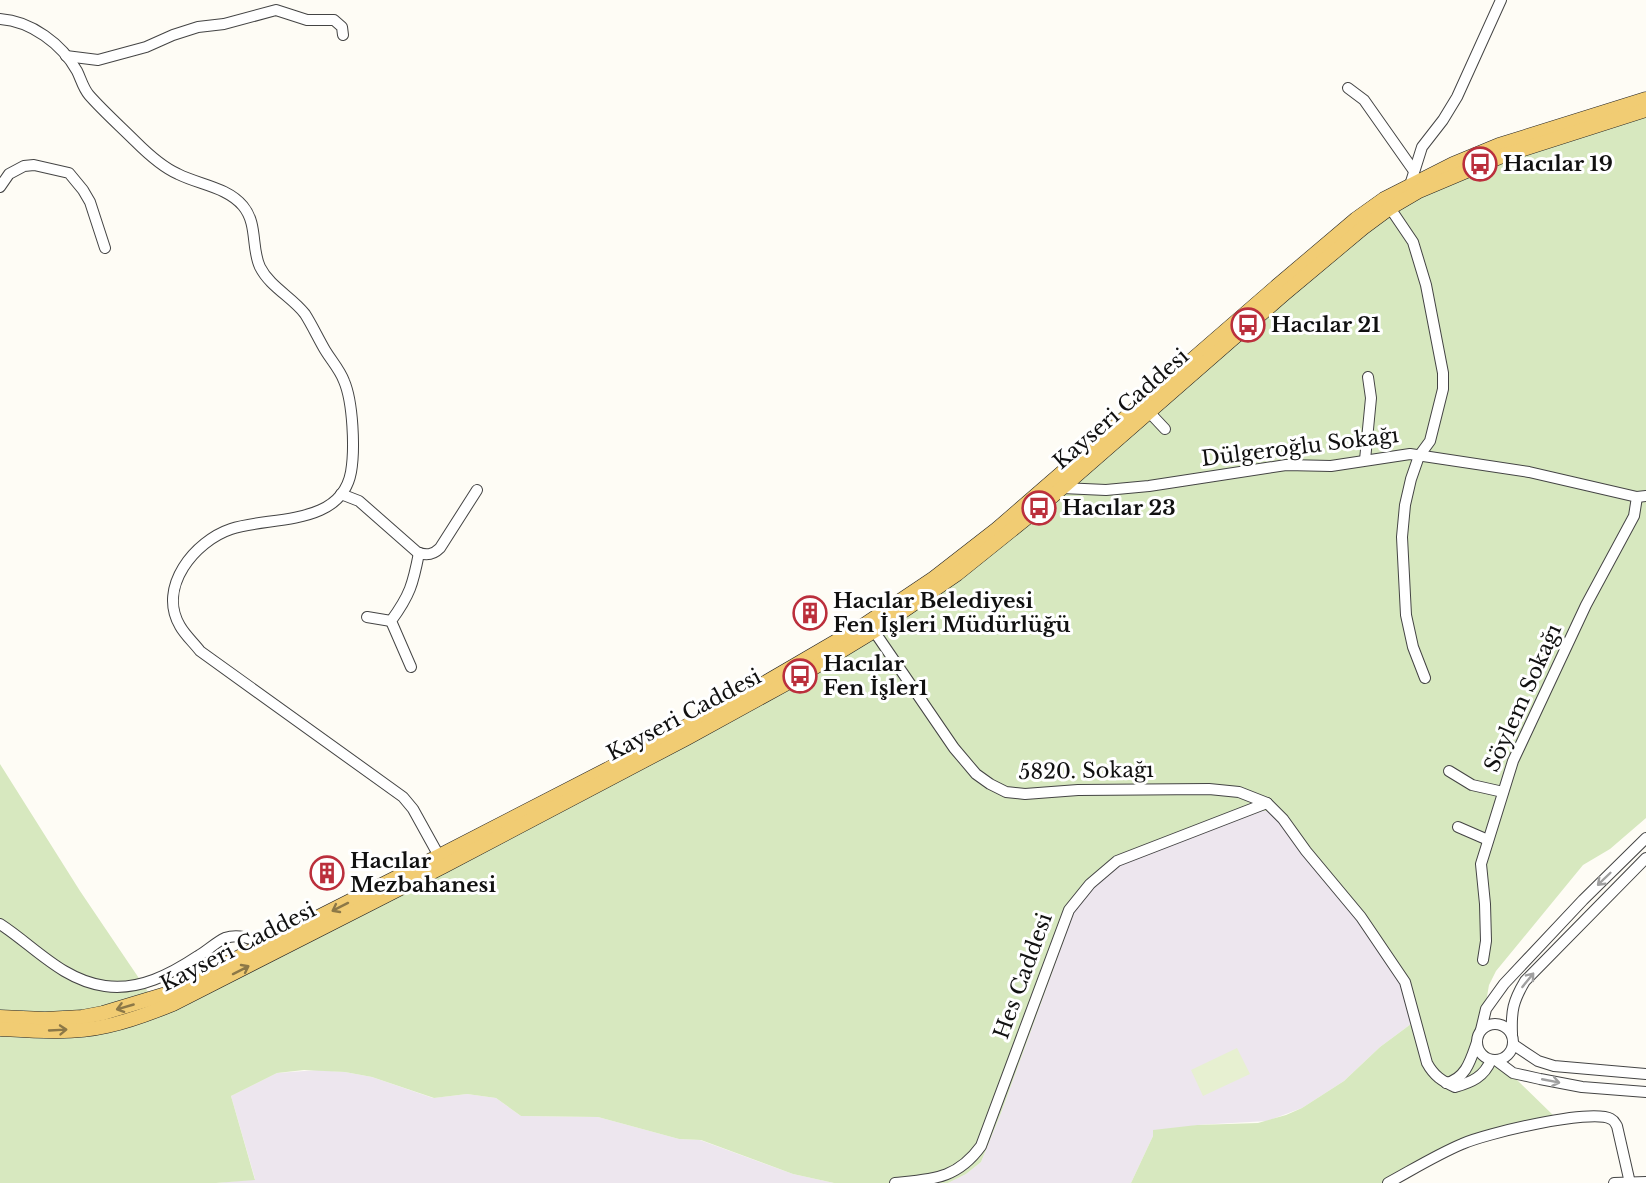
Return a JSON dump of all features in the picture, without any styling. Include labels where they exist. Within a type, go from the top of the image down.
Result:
[{"type":"main road","points":[[1414,182],[1499,145],[1646,99]]},
{"type":"main road","points":[[1414,182],[1646,110]]},
{"type":"main road","name":"Kayseri Caddesi","points":[[0,1017],[45,1019],[103,1014],[166,994],[264,944],[442,861],[687,738],[801,676],[874,631],[957,574],[1062,488],[1284,294],[1390,208],[1414,182]]},
{"type":"main road","name":"Kayseri Caddesi","points":[[0,1029],[54,1031],[104,1027],[147,1015],[173,1004],[442,861],[756,688],[864,625],[934,578],[998,529],[1356,219],[1384,199],[1414,182]]},
{"type":"street","points":[[1414,182],[1422,147],[1443,120],[1456,97],[1501,0]]},
{"type":"street","points":[[66,56],[98,60],[146,47],[198,27],[224,24],[276,10],[307,20],[334,20],[342,27],[343,35]]},
{"type":"street","points":[[0,19],[25,24],[45,36],[76,69],[87,93],[146,152],[177,174],[234,197],[245,208],[252,223],[256,254],[261,268],[269,280],[304,313],[344,380],[352,408],[351,471],[341,494],[326,506],[305,516],[232,528],[210,538],[190,557],[181,571],[175,587],[174,606],[179,625],[200,651],[403,797],[414,809],[442,861]]},
{"type":"street","points":[[1348,88],[1364,100],[1414,182]]},
{"type":"street","points":[[0,187],[9,174],[24,166],[34,165],[69,173],[83,189],[90,202],[105,248]]},
{"type":"street","points":[[1390,208],[1413,242],[1426,285],[1443,373],[1443,389],[1430,441],[1419,456],[1411,479],[1405,505],[1402,537],[1406,615],[1413,647],[1425,678]]},
{"type":"street","points":[[1365,460],[1371,398],[1368,377]]},
{"type":"street","points":[[1149,412],[1165,429]]},
{"type":"street","name":"Dülgeroğlu Sokağı","points":[[1062,488],[1106,490],[1149,486],[1286,465],[1332,466],[1410,454],[1529,472],[1641,497]]},
{"type":"street","points":[[341,494],[359,501],[419,553],[431,554],[440,548],[477,490]]},
{"type":"street","name":"Söylem Sokağı","points":[[1483,960],[1486,941],[1481,864],[1513,762],[1586,605],[1634,516],[1641,497]]},
{"type":"street","points":[[391,621],[407,599],[419,553]]},
{"type":"street","points":[[367,617],[391,621]]},
{"type":"street","points":[[391,621],[411,667]]},
{"type":"street","name":"5820. Sokağı","points":[[874,631],[954,748],[976,774],[1006,792],[1025,794],[1078,790],[1209,789],[1239,792],[1267,803]]},
{"type":"street","points":[[1449,771],[1472,785],[1503,792]]},
{"type":"street","points":[[1267,803],[1283,819],[1306,851],[1361,917],[1405,982],[1427,1063],[1432,1072],[1455,1087],[1480,1077],[1494,1060],[1508,1056],[1514,1046],[1511,1011],[1516,996],[1525,981],[1646,858]]},
{"type":"street","name":"Hes Caddesi","points":[[895,1183],[938,1178],[959,1169],[981,1146],[1069,910],[1090,884],[1117,861],[1267,803]]},
{"type":"street","points":[[1458,826],[1488,840]]},
{"type":"street","points":[[1446,1083],[1453,1082],[1465,1071],[1477,1042],[1486,1009],[1504,984],[1583,900],[1646,838]]},
{"type":"street","points":[[0,924],[55,966],[84,980],[104,986],[124,987],[159,979],[190,962],[225,938],[238,936],[252,938],[264,944]]},
{"type":"street","points":[[1481,1030],[1491,1024],[1498,1024],[1504,1025],[1512,1034]]},
{"type":"street","points":[[1477,1042],[1481,1054],[1513,1073],[1582,1087],[1646,1092]]},
{"type":"street","points":[[1514,1046],[1538,1061],[1554,1066],[1646,1074]]},
{"type":"street","points":[[1388,1183],[1463,1143],[1533,1124],[1568,1118],[1607,1118],[1613,1120],[1617,1126],[1630,1183]]},
{"type":"street","points":[[1617,1183],[1646,1182]]},
{"type":"shaded area","points":[[1262,811],[1271,811],[1305,858],[1343,901],[1401,981],[1411,1024],[1380,1047],[1344,1081],[1302,1108],[1267,1121],[1197,1125],[1153,1136],[1131,1183],[948,1183],[966,1174],[981,1162],[1076,907],[1093,887],[1117,865]]},
{"type":"shaded area","points":[[318,1070],[372,1077],[433,1098],[467,1094],[496,1098],[521,1116],[598,1117],[679,1139],[700,1140],[793,1174],[834,1183],[217,1183],[255,1179],[231,1096],[277,1073]]},
{"type":"green space","points":[[1646,101],[1646,818],[1610,849],[1583,865],[1496,971],[1489,985],[1476,1040],[1555,1117],[1431,1157],[1382,1183],[1131,1183],[1153,1136],[1153,1130],[1197,1125],[1258,1123],[1286,1115],[1302,1108],[1344,1081],[1380,1047],[1411,1024],[1401,981],[1343,901],[1305,858],[1271,811],[1262,811],[1117,865],[1100,879],[1076,907],[981,1162],[966,1174],[948,1183],[834,1183],[793,1174],[701,1140],[679,1139],[598,1117],[521,1116],[496,1098],[467,1094],[434,1098],[372,1077],[345,1072],[304,1070],[277,1073],[231,1096],[255,1180],[216,1183],[0,1183],[0,764],[80,891],[155,1002],[884,616],[1378,209]]},
{"type":"green space","points":[[1237,1048],[1250,1074],[1203,1096],[1191,1070]]},
{"type":"place","name":"Hacılar 19","points":[[1480,164]]},
{"type":"place","name":"Hacılar 21","points":[[1248,325]]},
{"type":"place","name":"Hacılar 23","points":[[1039,508]]},
{"type":"place","name":"Hacılar Belediyesi Fen İşleri Müdürlüğü","points":[[810,613]]},
{"type":"place","name":"Hacılar Fen İşler1","points":[[800,676]]},
{"type":"place","name":"Hacılar Mezbahanesi","points":[[327,873]]}]
